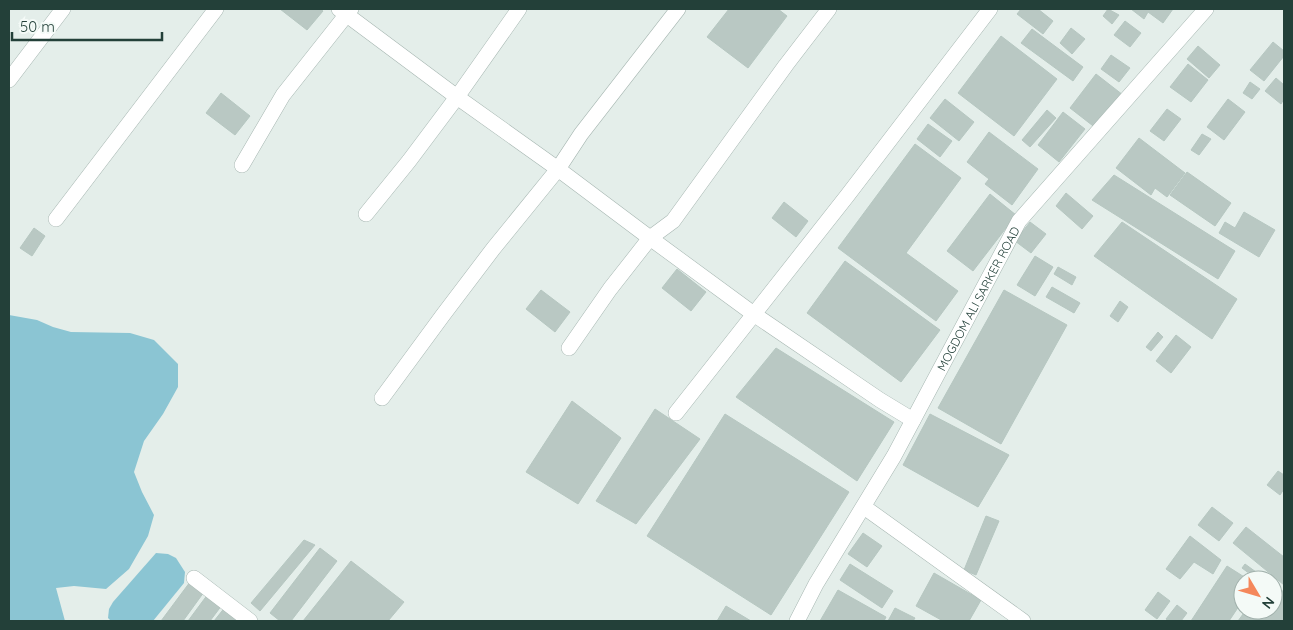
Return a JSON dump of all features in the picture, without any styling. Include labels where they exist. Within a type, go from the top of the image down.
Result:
[{"type":"street","points":[[9,80],[62,9]]},
{"type":"street","points":[[56,219],[216,9]]},
{"type":"street","points":[[366,214],[457,97],[519,9]]},
{"type":"street","points":[[382,398],[460,293],[558,169],[581,134],[678,9]]},
{"type":"street","points":[[569,348],[610,288],[650,238],[673,220],[829,9]]},
{"type":"street","points":[[676,413],[859,181],[990,9]]},
{"type":"street","name":"MOGDOM ALI SARKER ROAD","points":[[797,621],[816,584],[894,456],[1019,221],[1206,9]]},
{"type":"street","points":[[242,165],[283,96],[346,11],[457,97],[558,169],[754,315],[913,420]]},
{"type":"street","points":[[864,506],[1023,621]]},
{"type":"street","points":[[194,578],[250,621]]},
{"type":"water","points":[[9,315],[37,320],[71,332],[130,333],[154,340],[178,364],[178,387],[163,414],[144,441],[134,472],[154,515],[148,536],[129,569],[106,589],[74,586],[56,588],[65,621],[9,621]]},
{"type":"water","points":[[156,553],[168,554],[176,558],[185,572],[184,583],[153,621],[111,621],[108,618],[109,609],[113,602]]},
{"type":"building","points":[[280,9],[320,9],[323,11],[307,30]]},
{"type":"building","points":[[729,9],[778,9],[787,16],[748,68],[707,37]]},
{"type":"building","points":[[1021,9],[1038,9],[1053,21],[1043,34],[1017,14]]},
{"type":"building","points":[[1108,9],[1119,15],[1112,24],[1103,16]]},
{"type":"building","points":[[1131,9],[1173,9],[1163,23],[1148,12],[1144,19]]},
{"type":"building","points":[[1125,21],[1141,33],[1130,47],[1114,35]]},
{"type":"building","points":[[1071,28],[1085,39],[1072,54],[1060,43]]},
{"type":"building","points":[[1032,29],[1083,67],[1073,81],[1021,43]]},
{"type":"building","points":[[1001,36],[1057,79],[1014,136],[958,93]]},
{"type":"building","points":[[1273,42],[1284,51],[1284,56],[1264,81],[1250,70]]},
{"type":"building","points":[[1198,46],[1220,65],[1209,78],[1187,59]]},
{"type":"building","points":[[1111,55],[1130,68],[1119,82],[1101,69]]},
{"type":"building","points":[[1188,64],[1208,80],[1191,102],[1170,87]]},
{"type":"building","points":[[1096,74],[1123,95],[1097,129],[1070,108]]},
{"type":"building","points":[[1276,78],[1284,85],[1284,99],[1281,104],[1265,91]]},
{"type":"building","points":[[1250,82],[1260,89],[1252,99],[1243,93]]},
{"type":"building","points":[[221,93],[250,116],[235,135],[206,113]]},
{"type":"building","points":[[945,99],[974,122],[959,141],[930,118]]},
{"type":"building","points":[[1228,99],[1245,112],[1224,140],[1207,127]]},
{"type":"building","points":[[1167,109],[1181,119],[1164,141],[1150,131]]},
{"type":"building","points":[[1047,110],[1056,118],[1030,147],[1022,140]]},
{"type":"building","points":[[1063,112],[1085,129],[1059,162],[1038,145]]},
{"type":"building","points":[[928,124],[952,141],[940,157],[917,139]]},
{"type":"building","points":[[989,132],[1038,169],[1012,205],[985,184],[989,179],[967,162]]},
{"type":"building","points":[[1202,134],[1211,139],[1199,155],[1191,150]]},
{"type":"building","points":[[1139,138],[1185,173],[1167,197],[1155,188],[1151,195],[1116,168]]},
{"type":"building","points":[[915,144],[961,178],[906,253],[958,291],[936,321],[838,248]]},
{"type":"building","points":[[1187,172],[1231,203],[1215,226],[1170,195]]},
{"type":"building","points":[[1114,175],[1235,251],[1218,279],[1092,200]]},
{"type":"building","points":[[1066,193],[1093,216],[1082,229],[1056,206]]},
{"type":"building","points":[[990,194],[1016,215],[973,271],[947,251]]},
{"type":"building","points":[[784,202],[808,221],[796,237],[772,218]]},
{"type":"building","points":[[1244,212],[1275,230],[1259,257],[1219,233],[1225,222],[1235,228]]},
{"type":"building","points":[[1030,222],[1046,234],[1031,253],[1015,241]]},
{"type":"building","points":[[1122,222],[1237,299],[1212,339],[1094,256]]},
{"type":"building","points":[[34,228],[45,236],[32,256],[20,248]]},
{"type":"building","points":[[1035,256],[1053,267],[1035,296],[1017,285]]},
{"type":"building","points":[[845,261],[940,330],[901,382],[807,313]]},
{"type":"building","points":[[1058,267],[1076,277],[1072,285],[1054,274]]},
{"type":"building","points":[[677,269],[706,292],[691,311],[662,288]]},
{"type":"building","points":[[1052,287],[1080,303],[1074,313],[1046,297]]},
{"type":"building","points":[[541,290],[570,312],[555,332],[526,309]]},
{"type":"building","points":[[1004,290],[1067,325],[1001,444],[938,408]]},
{"type":"building","points":[[1120,301],[1128,307],[1118,322],[1110,316]]},
{"type":"building","points":[[1158,332],[1163,337],[1151,351],[1146,347]]},
{"type":"building","points":[[1176,335],[1191,347],[1171,373],[1156,361]]},
{"type":"building","points":[[776,348],[894,422],[857,481],[736,397]]},
{"type":"building","points":[[572,401],[621,438],[578,504],[526,472]]},
{"type":"building","points":[[655,409],[700,439],[636,524],[596,501]]},
{"type":"building","points":[[725,414],[849,492],[771,615],[647,536]]},
{"type":"building","points":[[930,414],[1009,455],[978,507],[903,465]]},
{"type":"building","points":[[1278,471],[1284,475],[1284,489],[1280,495],[1267,485]]},
{"type":"building","points":[[1212,507],[1233,523],[1219,541],[1198,525]]},
{"type":"building","points":[[986,516],[999,521],[976,575],[964,570]]},
{"type":"building","points":[[1246,527],[1284,557],[1284,585],[1283,570],[1266,570],[1233,543]]},
{"type":"building","points":[[863,533],[882,546],[867,567],[848,554]]},
{"type":"building","points":[[1190,536],[1221,560],[1213,574],[1194,562],[1180,579],[1166,569]]},
{"type":"building","points":[[304,540],[315,545],[260,611],[251,603]]},
{"type":"building","points":[[320,548],[337,561],[291,621],[280,621],[270,613]]},
{"type":"building","points":[[351,561],[404,602],[388,621],[303,621]]},
{"type":"building","points":[[850,564],[893,591],[882,608],[840,580]]},
{"type":"building","points":[[1245,564],[1253,570],[1245,570],[1242,568]]},
{"type":"building","points":[[1227,566],[1233,570],[1233,615],[1229,621],[1191,621]]},
{"type":"building","points":[[934,573],[981,600],[969,621],[943,621],[916,606]]},
{"type":"building","points":[[190,582],[204,592],[183,621],[161,621]]},
{"type":"building","points":[[838,590],[886,617],[884,621],[820,621]]},
{"type":"building","points":[[1158,592],[1170,601],[1157,619],[1145,610]]},
{"type":"building","points":[[1284,592],[1284,621],[1238,621],[1283,620]]},
{"type":"building","points":[[208,594],[222,605],[210,621],[188,621]]},
{"type":"building","points":[[1177,605],[1187,613],[1181,621],[1169,621],[1166,619]]},
{"type":"building","points":[[226,606],[245,621],[214,621]]},
{"type":"building","points":[[726,606],[751,621],[717,621]]},
{"type":"building","points":[[895,608],[915,618],[913,621],[888,621]]}]
